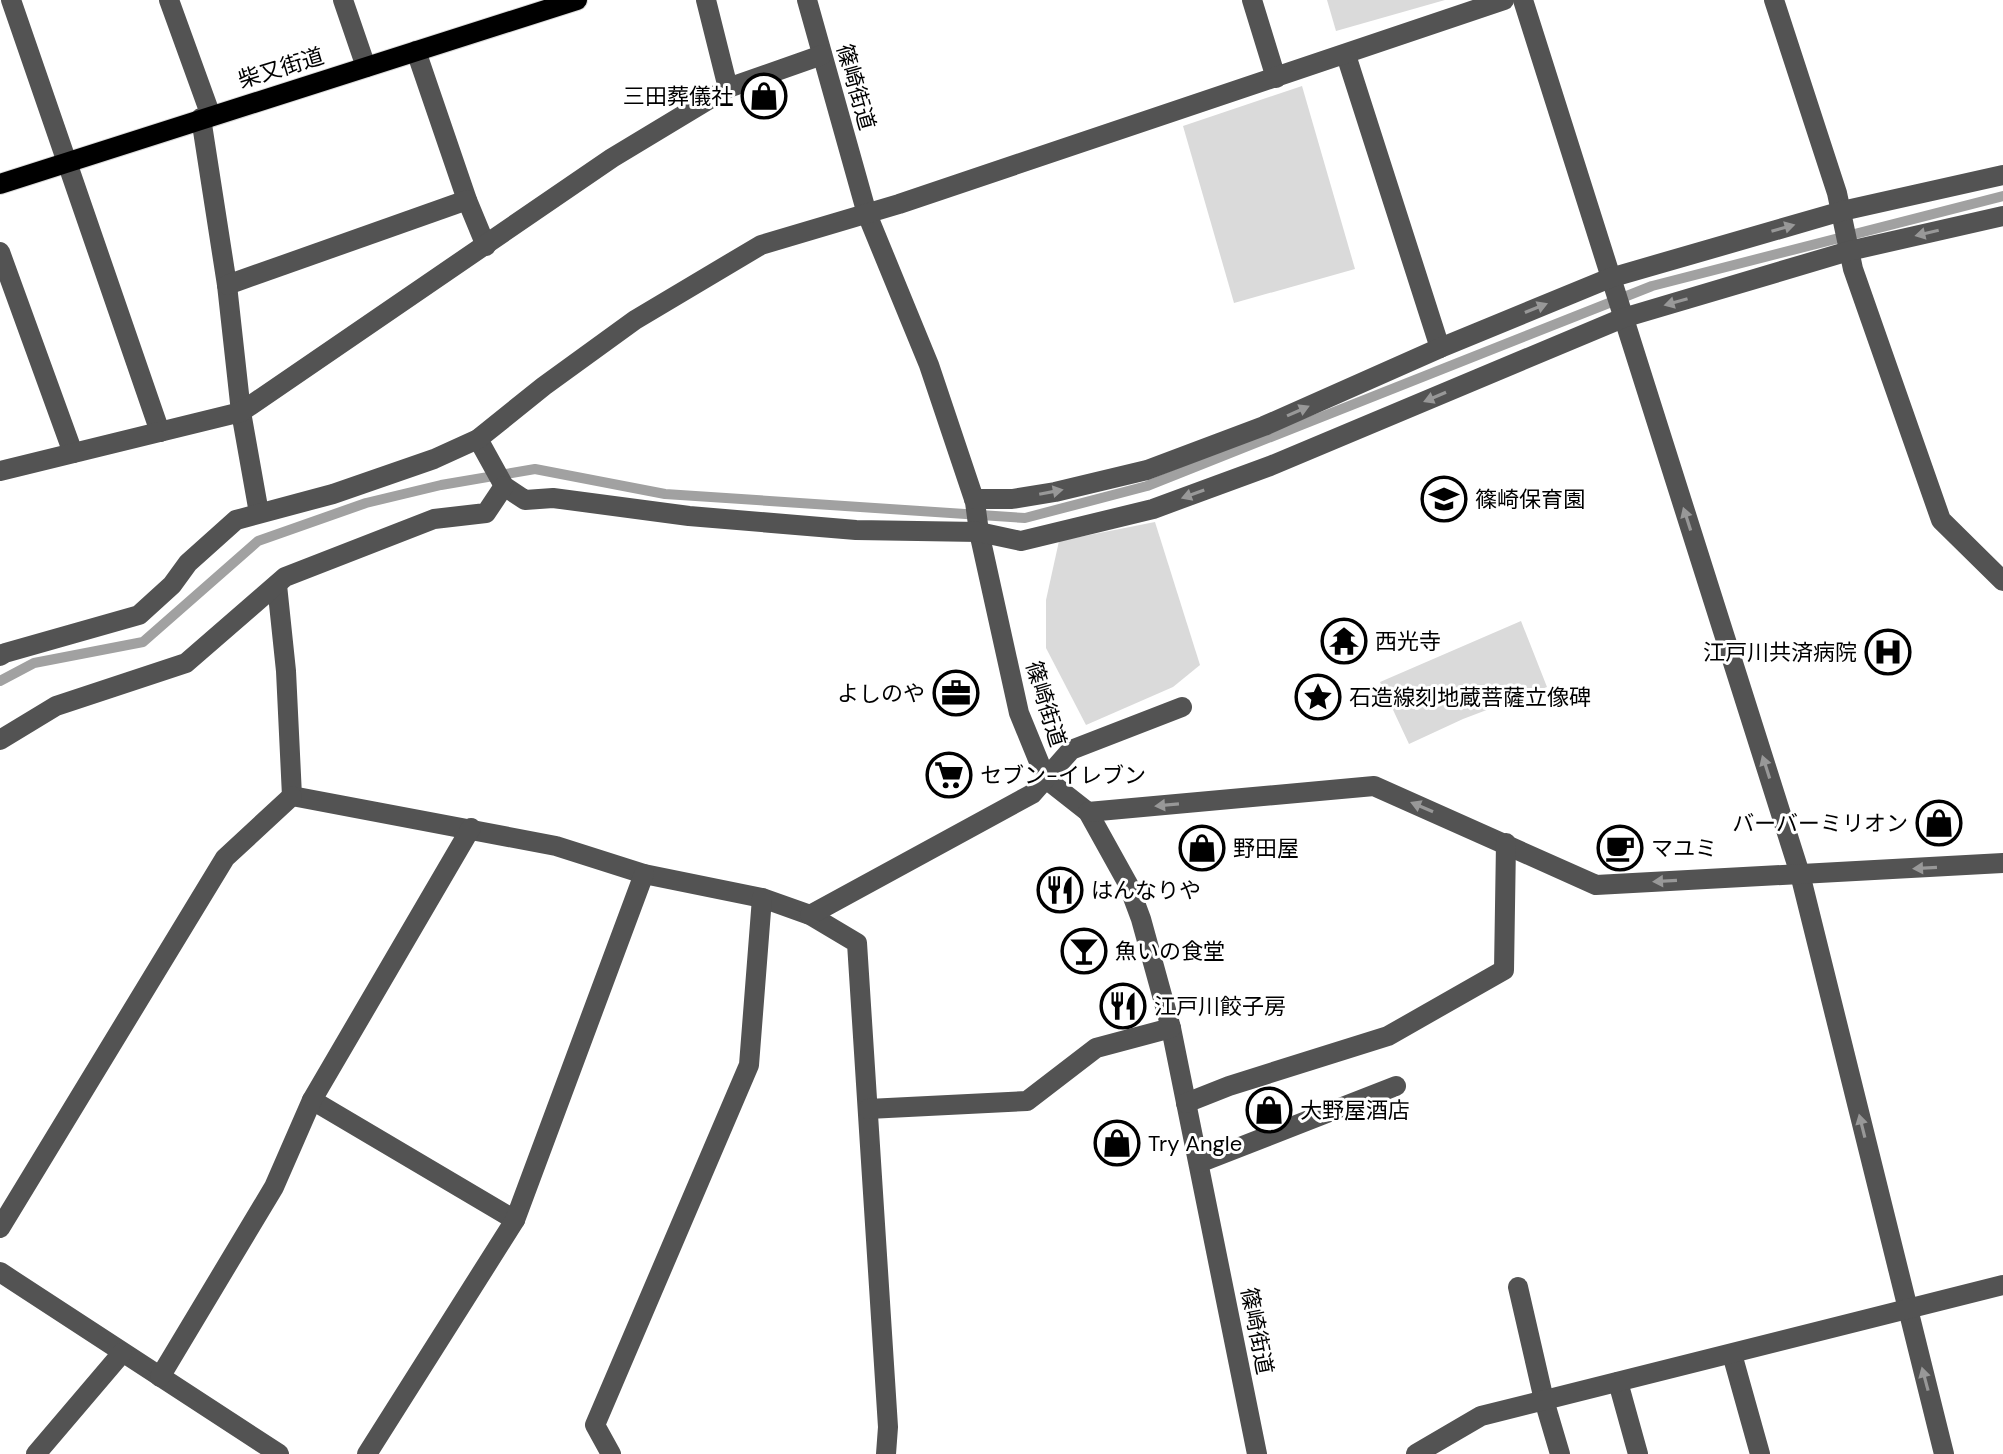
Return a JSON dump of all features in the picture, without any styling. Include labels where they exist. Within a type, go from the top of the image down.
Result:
[{"type":"main road","name":"柴又街道","points":[[0,184],[577,0]]},
{"type":"street","points":[[11,0],[160,432]]},
{"type":"street","points":[[169,0],[206,117],[241,412],[259,513]]},
{"type":"street","points":[[343,0],[366,67]]},
{"type":"street","points":[[706,0],[728,88]]},
{"type":"street","name":"篠崎街道","points":[[807,0],[867,214],[929,365],[975,500],[1019,713],[1046,779],[1088,812],[1128,884],[1141,919],[1171,1028],[1257,1454]]},
{"type":"street","points":[[1252,0],[1276,78]]},
{"type":"street","points":[[0,656],[139,615],[172,585],[188,563],[236,520],[333,494],[434,459],[478,439],[635,320],[761,245],[867,214],[1504,0]]},
{"type":"street","points":[[1523,0],[1800,874],[1944,1454]]},
{"type":"street","points":[[1774,0],[1842,215],[1853,269],[1941,520],[2003,581]]},
{"type":"street","points":[[416,51],[486,246]]},
{"type":"street","points":[[0,471],[241,412],[612,158],[728,88],[822,55]]},
{"type":"street","points":[[1346,55],[1440,348]]},
{"type":"street","points":[[975,500],[1041,495],[1147,470],[1264,426],[1440,348],[1611,282],[1842,215],[2003,175]]},
{"type":"street","points":[[227,285],[467,200]]},
{"type":"street","points":[[478,439],[504,486],[525,500],[553,498],[689,516],[856,530],[979,528],[1021,541],[1153,509],[1270,466],[1621,314],[1849,248],[2003,216]]},
{"type":"street","points":[[0,252],[73,453]]},
{"type":"street","points":[[0,740],[56,706],[186,663],[285,577],[434,519],[486,513],[504,486]]},
{"type":"street","points":[[0,1228],[225,858],[292,796],[286,671],[277,585]]},
{"type":"street","points":[[810,915],[1032,794],[1071,750],[1182,707]]},
{"type":"street","points":[[1088,812],[1374,786],[1596,885],[2003,863]]},
{"type":"street","points":[[292,796],[556,846],[644,874],[762,898],[810,915],[857,943],[888,1427],[886,1454]]},
{"type":"street","points":[[160,1377],[274,1187],[312,1100],[471,828]]},
{"type":"street","points":[[1186,1103],[1229,1086],[1388,1036],[1504,970],[1506,843]]},
{"type":"street","points":[[367,1454],[515,1220],[644,874]]},
{"type":"street","points":[[611,1454],[595,1425],[749,1065],[762,898]]},
{"type":"street","points":[[868,1109],[1027,1101],[1096,1048],[1171,1028]]},
{"type":"street","points":[[1199,1163],[1396,1086]]},
{"type":"street","points":[[312,1100],[515,1220]]},
{"type":"street","points":[[0,1272],[279,1454]]},
{"type":"street","points":[[1416,1454],[1481,1416],[2003,1285]]},
{"type":"street","points":[[1518,1287],[1560,1454]]},
{"type":"street","points":[[36,1454],[122,1353]]},
{"type":"street","points":[[1732,1354],[1760,1454]]},
{"type":"street","points":[[1618,1382],[1638,1454]]},
{"type":"shaded area","points":[[1327,0],[1445,0],[1336,31]]},
{"type":"shaded area","points":[[1302,86],[1355,269],[1234,303],[1183,126]]},
{"type":"shaded area","points":[[1155,522],[1200,665],[1173,687],[1086,725],[1046,648],[1046,600],[1059,541]]},
{"type":"shaded area","points":[[1521,621],[1547,687],[1463,719],[1409,744],[1380,682]]},
{"type":"waterway","points":[[0,681],[34,663],[143,642],[258,541],[366,503],[441,485],[535,469],[665,494],[1025,518],[1147,486],[1652,286],[2003,196]]},
{"type":"place","name":"三田葬儀社","points":[[764,96]]},
{"type":"place","name":"篠崎保育園","points":[[1444,499]]},
{"type":"place","name":"西光寺","points":[[1344,641]]},
{"type":"place","name":"江戸川共済病院","points":[[1888,652]]},
{"type":"place","name":"よしのや","points":[[956,693]]},
{"type":"place","name":"石造線刻地蔵菩薩立像碑","points":[[1318,697]]},
{"type":"place","name":"セブン-イレブン","points":[[949,775]]},
{"type":"place","name":"バーバーミリオン","points":[[1939,823]]},
{"type":"place","name":"野田屋","points":[[1202,848]]},
{"type":"place","name":"マユミ","points":[[1620,848]]},
{"type":"place","name":"はんなりや","points":[[1060,890]]},
{"type":"place","name":"魚いの食堂","points":[[1084,951]]},
{"type":"place","name":"江戸川餃子房","points":[[1123,1006]]},
{"type":"place","name":"大野屋酒店","points":[[1269,1110]]},
{"type":"place","name":"Try Angle","points":[[1117,1143]]}]
